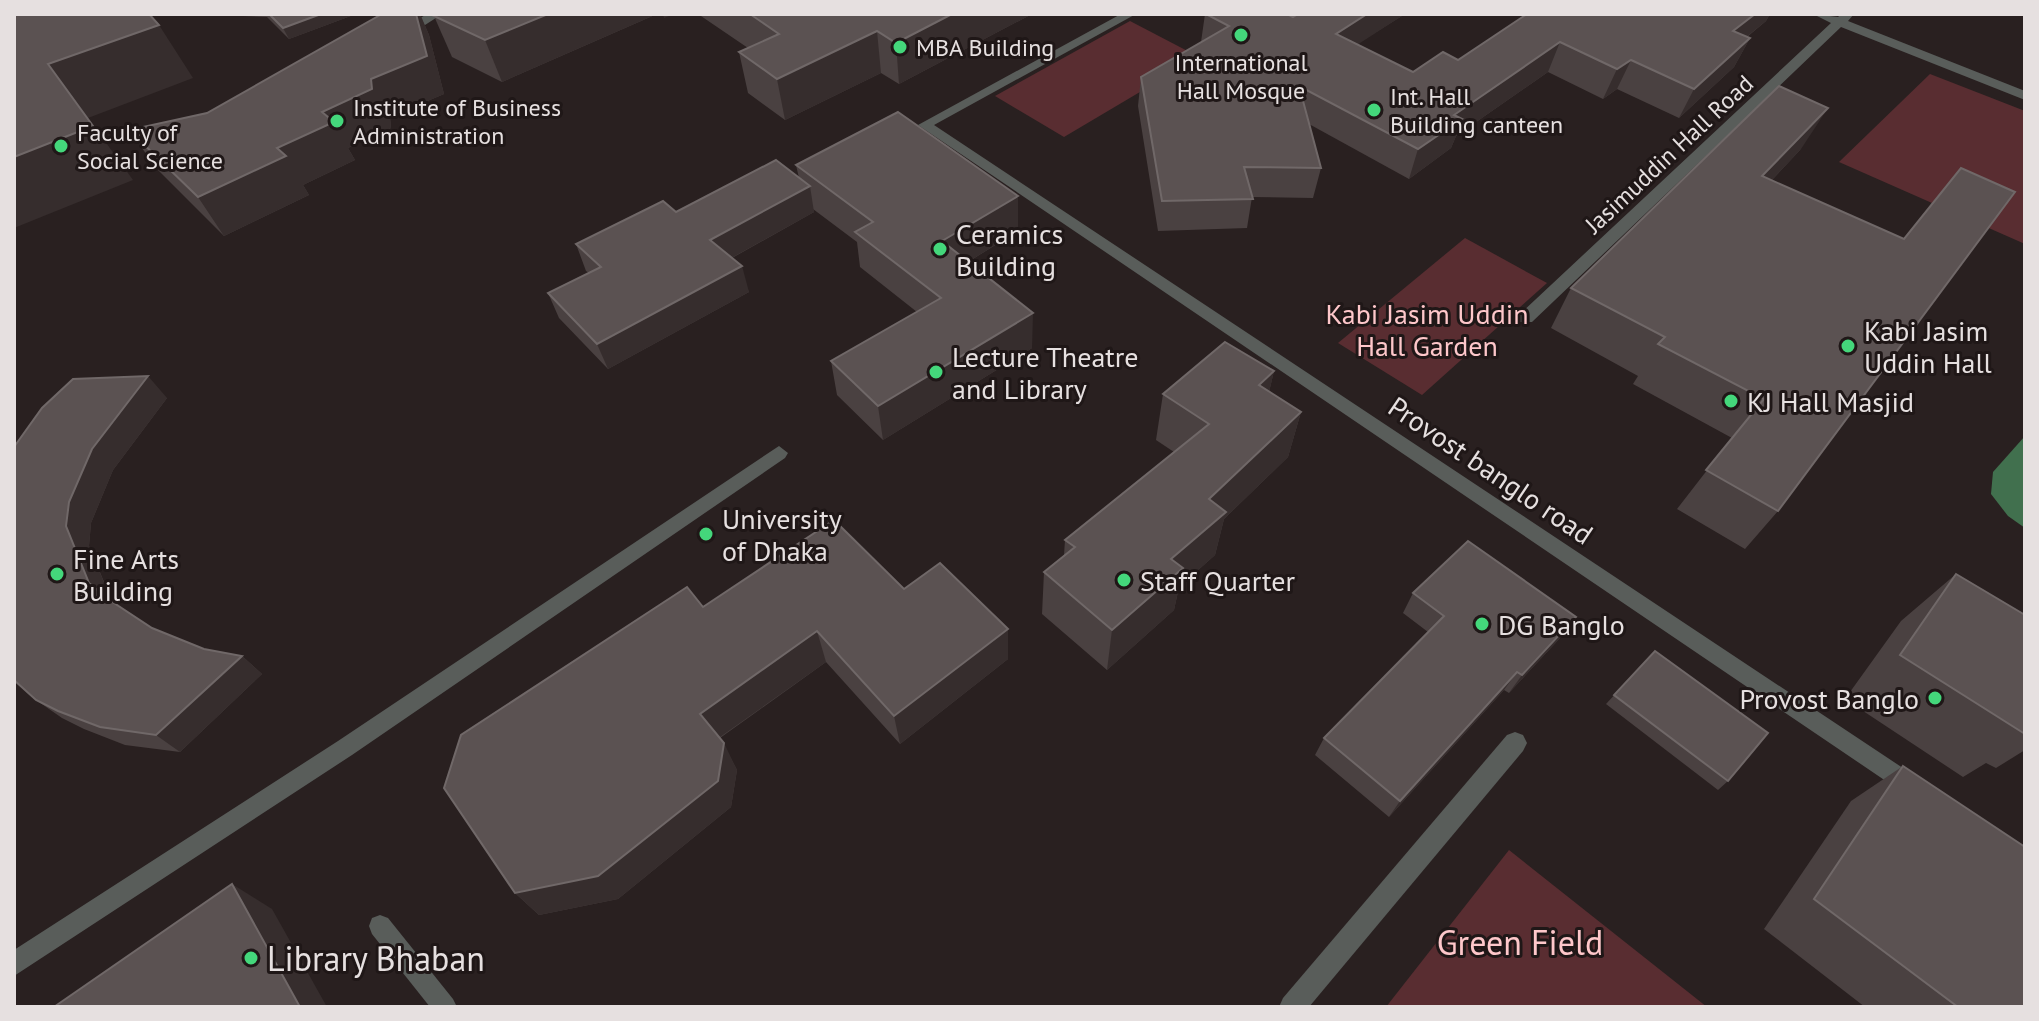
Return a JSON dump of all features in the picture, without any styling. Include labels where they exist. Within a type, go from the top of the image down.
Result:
[{"type":"street","points":[[1292,1007],[1515,743]]},
{"type":"lane","points":[[385,44],[436,14]]},
{"type":"lane","name":"Provost banglo road","points":[[1130,14],[925,125],[1933,801]]},
{"type":"lane","points":[[1819,14],[1845,19],[2025,96]]},
{"type":"lane","name":"Jasimuddin Hall Road","points":[[1526,318],[1845,19]]},
{"type":"lane","points":[[14,964],[345,748],[779,453]]},
{"type":"lane","points":[[380,926],[445,1007]]},
{"type":"green space","points":[[1130,21],[1199,57],[1064,137],[995,96]]},
{"type":"green space","points":[[1930,74],[2025,111],[2025,244],[1839,162]]},
{"type":"green space","name":"Kabi Jasim Uddin Hall Garden","points":[[1465,238],[1547,283],[1422,395],[1338,343]]},
{"type":"green space","name":"Green Field","points":[[1509,850],[1707,1007],[1386,1007]]},
{"type":"shaded area","points":[[2025,436],[2025,528],[2008,516],[1991,494],[1993,472]]},
{"type":"building","points":[[14,14],[149,14],[159,25],[48,64],[93,126],[14,157]]},
{"type":"building","points":[[269,14],[321,14],[283,28]]},
{"type":"building","points":[[382,14],[416,14],[427,56],[371,79],[372,89],[322,112],[334,122],[277,148],[286,156],[198,197],[129,130],[207,113]]},
{"type":"building","points":[[548,14],[485,40],[434,16]]},
{"type":"building","points":[[750,14],[952,14],[896,43],[877,31],[777,79],[739,52],[779,34]]},
{"type":"building","points":[[1206,14],[1287,14],[1293,17],[1298,14],[1367,14],[1336,34],[1413,72],[1443,52],[1458,60],[1527,14],[1755,14],[1733,31],[1750,38],[1694,89],[1631,60],[1617,69],[1560,42],[1454,115],[1462,119],[1418,149],[1299,86],[1321,168],[1244,167],[1253,199],[1162,201],[1141,77],[1229,26]]},
{"type":"building","points":[[1779,86],[1828,108],[1762,176],[1904,239],[1961,168],[2015,192],[1778,511],[1706,470],[1764,399],[1658,344],[1665,337],[1571,288]]},
{"type":"building","points":[[898,112],[1018,196],[942,241],[1033,313],[878,406],[831,361],[941,298],[855,232],[873,222],[796,165]]},
{"type":"building","points":[[776,160],[810,186],[710,240],[742,266],[597,344],[548,293],[601,267],[576,244],[663,201],[676,212]]},
{"type":"building","points":[[1225,342],[1274,371],[1259,385],[1301,412],[1209,499],[1226,512],[1171,559],[1183,568],[1112,630],[1044,572],[1075,547],[1065,540],[1209,424],[1163,394]]},
{"type":"building","name":"Fine Arts Building","points":[[148,376],[92,449],[69,502],[66,526],[89,583],[108,599],[152,628],[204,649],[242,656],[156,735],[100,727],[58,711],[36,700],[14,680],[14,447],[42,408],[73,379]]},
{"type":"building","points":[[834,520],[904,589],[940,563],[1008,629],[894,716],[817,631],[700,714],[724,743],[718,781],[598,876],[515,893],[444,788],[461,735],[687,587],[703,607]]},
{"type":"building","points":[[1468,541],[1576,617],[1522,675],[1517,672],[1400,801],[1324,738],[1444,616],[1413,593]]},
{"type":"building","points":[[1956,574],[2025,615],[2025,734],[1900,655]]},
{"type":"building","points":[[1655,651],[1768,733],[1728,781],[1614,695]]},
{"type":"building","points":[[1903,766],[2025,847],[2025,1007],[1958,1007],[1814,899]]},
{"type":"building","points":[[232,884],[300,1007],[54,1007]]},
{"type":"place","name":"International Hall Mosque","points":[[1241,35]]},
{"type":"place","name":"MBA Building","points":[[900,47]]},
{"type":"place","name":"Int. Hall Building canteen","points":[[1374,110]]},
{"type":"place","name":"Institute of Business Administration","points":[[337,121]]},
{"type":"place","name":"Faculty of Social Science","points":[[61,146]]},
{"type":"place","name":"Ceramics Building","points":[[940,249]]},
{"type":"place","name":"Kabi Jasim Uddin Hall","points":[[1848,346]]},
{"type":"place","name":"Lecture Theatre and Library","points":[[936,372]]},
{"type":"place","name":"KJ Hall Masjid","points":[[1731,401]]},
{"type":"place","name":"University of Dhaka","points":[[706,534]]},
{"type":"place","name":"Fine Arts Building","points":[[57,574]]},
{"type":"place","name":"Staff Quarter","points":[[1124,580]]},
{"type":"place","name":"DG Banglo","points":[[1482,624]]},
{"type":"place","name":"Provost Banglo","points":[[1935,698]]},
{"type":"place","name":"Library Bhaban","points":[[251,958]]}]
